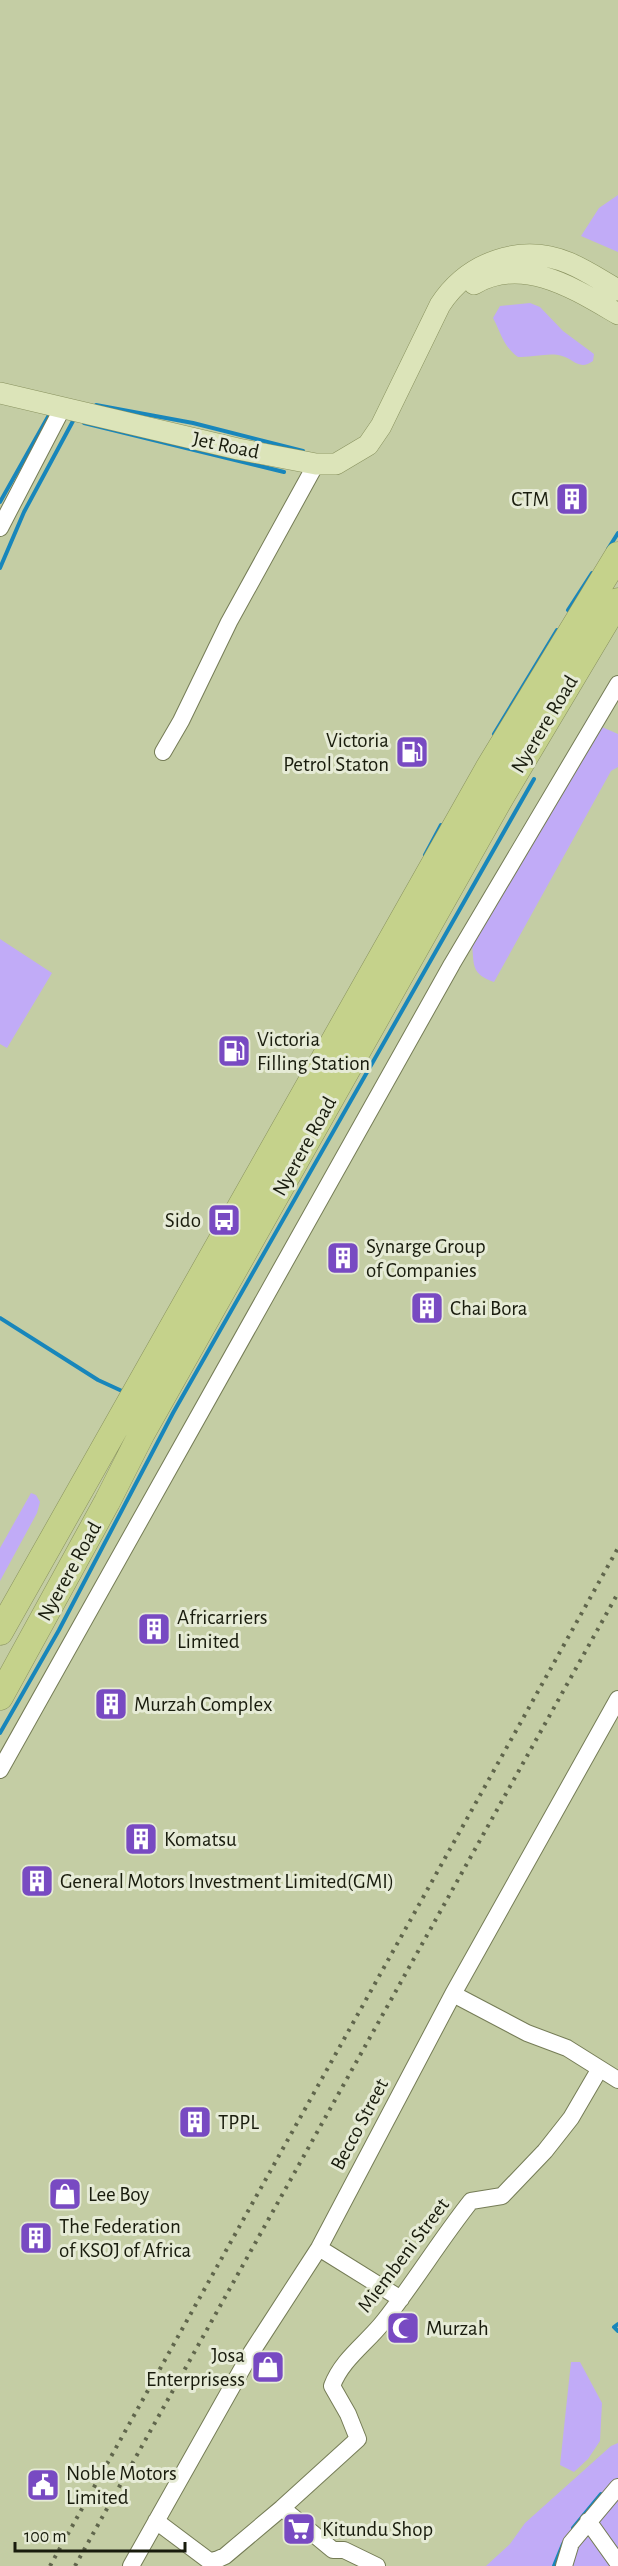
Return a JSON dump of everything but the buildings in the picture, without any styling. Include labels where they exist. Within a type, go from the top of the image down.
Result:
[{"type":"highway","name":"Nyerere Road","points":[[0,1632],[463,812],[618,555]]},
{"type":"highway","name":"Nyerere Road","points":[[0,1697],[107,1502],[142,1433],[501,797],[618,601]]},
{"type":"main road","name":"Jet Road","points":[[0,393],[62,409],[316,464],[336,464],[368,445],[381,426],[450,290],[465,276],[491,262],[527,254],[568,263],[618,290]]},
{"type":"main road","name":"Jet Road","points":[[408,372],[426,349],[454,302],[471,286],[495,274],[524,272],[543,277],[618,314]]},
{"type":"street","points":[[0,528],[62,409]]},
{"type":"street","points":[[162,752],[190,703],[229,622],[316,464]]},
{"type":"street","points":[[0,1770],[452,964],[618,684]]},
{"type":"street","name":"Becco Street","points":[[131,2566],[251,2353],[319,2248],[453,1994],[618,1699]]},
{"type":"street","points":[[453,1994],[527,2033],[567,2048],[618,2080]]},
{"type":"street","name":"Miembeni Street","points":[[282,2508],[358,2439],[348,2414],[332,2385],[358,2346],[381,2325],[471,2201],[502,2196],[545,2151],[571,2118],[599,2070]]},
{"type":"street","points":[[319,2248],[401,2299]]},
{"type":"street","points":[[564,2566],[571,2543],[618,2487]]},
{"type":"street","points":[[156,2521],[208,2560],[214,2561],[225,2556],[282,2508],[333,2550],[344,2550],[377,2566]]},
{"type":"street","points":[[588,2521],[618,2563]]},
{"type":"shaded area","points":[[618,195],[618,252],[581,236],[599,208]]},
{"type":"shaded area","points":[[530,303],[540,307],[563,331],[594,354],[593,361],[580,365],[557,355],[518,357],[513,353],[493,318],[500,306]]},
{"type":"shaded area","points":[[586,720],[618,734],[618,767],[611,771],[494,982],[477,972],[472,943]]},
{"type":"shaded area","points":[[0,939],[52,973],[7,1048],[0,1044]]},
{"type":"shaded area","points":[[31,1493],[36,1495],[40,1502],[37,1513],[0,1581],[0,1548]]},
{"type":"shaded area","points":[[571,2362],[580,2362],[602,2403],[600,2441],[588,2459],[574,2472],[560,2465]]},
{"type":"shaded area","points":[[618,2443],[618,2566],[486,2566],[510,2544],[525,2523],[611,2446]]},
{"type":"waterway","points":[[96,405],[193,423],[303,451]]},
{"type":"waterway","points":[[0,502],[49,415]]},
{"type":"waterway","points":[[0,568],[24,512],[73,421]]},
{"type":"waterway","points":[[84,423],[284,472]]},
{"type":"waterway","points":[[608,549],[618,533]]},
{"type":"waterway","points":[[568,610],[592,573]]},
{"type":"waterway","points":[[494,734],[557,630]]},
{"type":"waterway","points":[[0,1733],[59,1630],[173,1413],[534,779]]},
{"type":"waterway","points":[[425,855],[441,825]]},
{"type":"waterway","points":[[0,1318],[98,1380],[122,1391]]},
{"type":"waterway","points":[[618,2324],[614,2327],[618,2331]]},
{"type":"waterway","points":[[573,2528],[601,2494]]},
{"type":"waterway","points":[[554,2566],[563,2544]]},
{"type":"railway","points":[[50,2566],[618,1548]]},
{"type":"railway","points":[[75,2566],[618,1593]]},
{"type":"place","name":"CTM","points":[[572,499]]},
{"type":"place","name":"Victoria Petrol Staton","points":[[412,752]]},
{"type":"place","name":"Victoria Filling Station","points":[[234,1051]]},
{"type":"place","name":"Sido","points":[[224,1220]]},
{"type":"place","name":"Synarge Group of Companies","points":[[343,1258]]},
{"type":"place","name":"Chai Bora","points":[[427,1308]]},
{"type":"place","name":"Africarriers Limited","points":[[154,1629]]},
{"type":"place","name":"Murzah Complex","points":[[111,1704]]},
{"type":"place","name":"Komatsu","points":[[141,1839]]},
{"type":"place","name":"General Motors Investment Limited(GMI)","points":[[37,1881]]},
{"type":"place","name":"TPPL","points":[[195,2122]]},
{"type":"place","name":"Lee Boy","points":[[65,2194]]},
{"type":"place","name":"The Federation of KSOJ of Africa","points":[[36,2238]]},
{"type":"place","name":"Murzah","points":[[403,2328]]},
{"type":"place","name":"Josa Enterprisess","points":[[268,2367]]},
{"type":"place","name":"Noble Motors Limited","points":[[43,2485]]},
{"type":"place","name":"Kitundu Shop","points":[[299,2529]]}]
